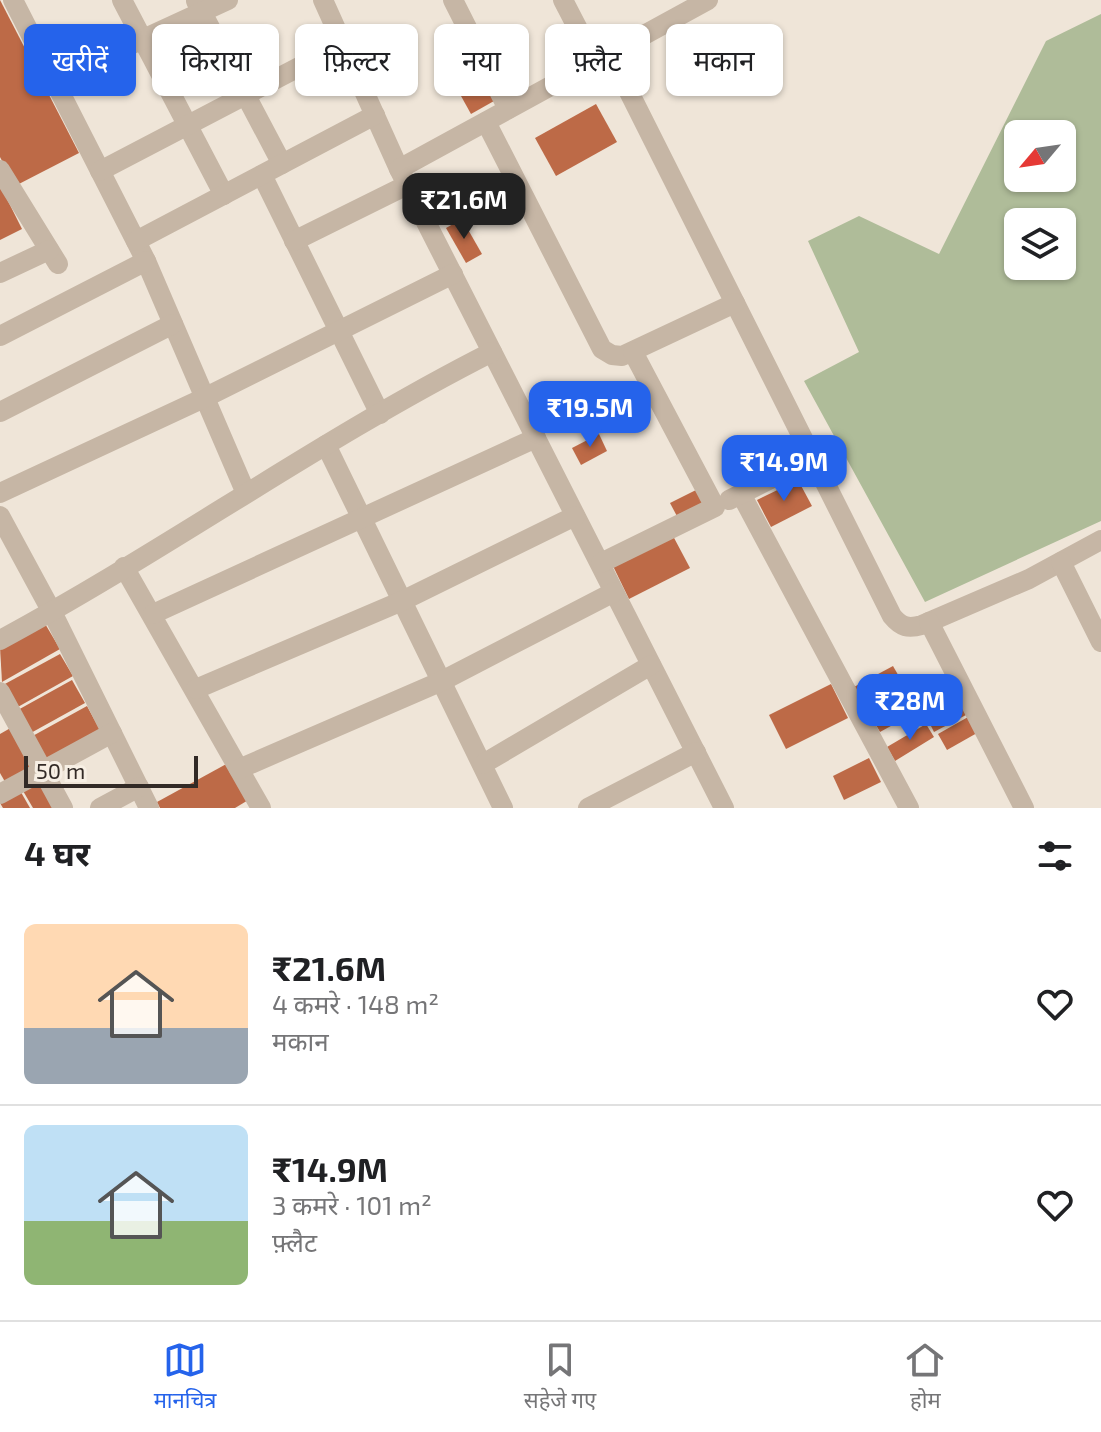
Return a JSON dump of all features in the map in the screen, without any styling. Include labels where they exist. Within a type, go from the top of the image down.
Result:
[{"type":"street","points":[[13,0],[25,24]]},
{"type":"street","points":[[122,0],[224,195]]},
{"type":"street","points":[[136,42],[199,6],[228,0]]},
{"type":"street","points":[[453,0],[508,109]]},
{"type":"street","points":[[563,0],[579,24]]},
{"type":"street","points":[[650,31],[707,0]]},
{"type":"street","points":[[324,1],[334,24]]},
{"type":"street","points":[[199,6],[209,24]]},
{"type":"street","points":[[294,241],[545,89]]},
{"type":"street","points":[[62,96],[146,261],[245,491]]},
{"type":"street","points":[[100,171],[244,96]]},
{"type":"street","points":[[247,96],[282,164]]},
{"type":"street","points":[[366,96],[403,177],[724,808]]},
{"type":"street","points":[[623,96],[735,303],[892,616],[900,625],[911,628],[929,622],[1061,562],[1101,540]]},
{"type":"street","points":[[136,241],[375,115]]},
{"type":"street","points":[[486,122],[595,340],[612,355],[633,352],[735,303]]},
{"type":"street","points":[[0,170],[53,257],[0,273]]},
{"type":"street","points":[[262,175],[380,414]]},
{"type":"street","points":[[0,336],[146,261]]},
{"type":"street","points":[[0,493],[204,398],[453,274]]},
{"type":"street","points":[[0,412],[173,324]]},
{"type":"street","points":[[0,640],[52,612],[245,491],[492,352]]},
{"type":"street","points":[[633,352],[715,507]]},
{"type":"street","points":[[153,614],[536,438]]},
{"type":"street","points":[[326,445],[503,808]]},
{"type":"street","points":[[601,563],[812,458]]},
{"type":"street","points":[[741,494],[909,808]]},
{"type":"street","points":[[0,516],[52,612],[149,808]]},
{"type":"street","points":[[196,689],[402,601],[575,516]]},
{"type":"street","points":[[1061,562],[1101,642]]},
{"type":"street","points":[[124,567],[261,808]]},
{"type":"street","points":[[239,769],[442,681],[614,592]]},
{"type":"street","points":[[929,622],[1024,808]]},
{"type":"street","points":[[483,764],[651,665]]},
{"type":"street","points":[[0,692],[6,717],[42,769],[63,808]]},
{"type":"street","points":[[0,794],[112,733]]},
{"type":"street","points":[[588,808],[696,752]]},
{"type":"street","points":[[100,808],[139,787]]},
{"type":"green space","points":[[1101,14],[1101,521],[925,602],[804,381],[859,352],[808,241],[859,216],[939,254],[1004,125],[1004,192],[1076,192],[1076,120],[1006,120],[1046,41]]},
{"type":"building","points":[[0,0],[24,46],[24,96],[50,96],[79,153],[15,186],[0,157]]},
{"type":"building","points":[[461,96],[491,96],[494,101],[471,114]]},
{"type":"building","points":[[596,104],[617,142],[556,176],[535,138]]},
{"type":"building","points":[[0,185],[22,229],[0,240]]},
{"type":"building","points":[[462,219],[482,254],[466,263],[446,228]]},
{"type":"building","points":[[599,434],[607,451],[581,465],[572,448]]},
{"type":"building","points":[[798,480],[812,506],[771,527],[757,500]]},
{"type":"building","points":[[696,490],[704,507],[679,520],[670,503]]},
{"type":"building","points":[[673,536],[690,568],[629,599],[613,566]]},
{"type":"building","points":[[44,622],[60,649],[2,682],[0,647]]},
{"type":"building","points":[[60,654],[73,676],[16,708],[3,685]]},
{"type":"building","points":[[893,666],[905,687],[866,709],[854,687]]},
{"type":"building","points":[[72,680],[85,703],[29,734],[16,711]]},
{"type":"building","points":[[831,684],[848,718],[786,749],[769,715]]},
{"type":"building","points":[[906,690],[918,711],[880,732],[868,711]]},
{"type":"building","points":[[958,699],[966,715],[934,732],[926,716]]},
{"type":"building","points":[[87,706],[101,732],[44,764],[29,738]]},
{"type":"building","points":[[968,717],[977,733],[947,750],[938,734]]},
{"type":"building","points":[[926,724],[934,737],[895,761],[887,747]]},
{"type":"building","points":[[14,726],[38,770],[8,787],[0,773],[0,734]]},
{"type":"building","points":[[869,758],[881,782],[844,800],[833,776]]},
{"type":"building","points":[[230,762],[250,799],[235,808],[160,808],[157,802]]},
{"type":"building","points":[[40,772],[60,808],[33,808],[19,784]]},
{"type":"building","points":[[18,787],[30,808],[3,808],[0,803]]}]
